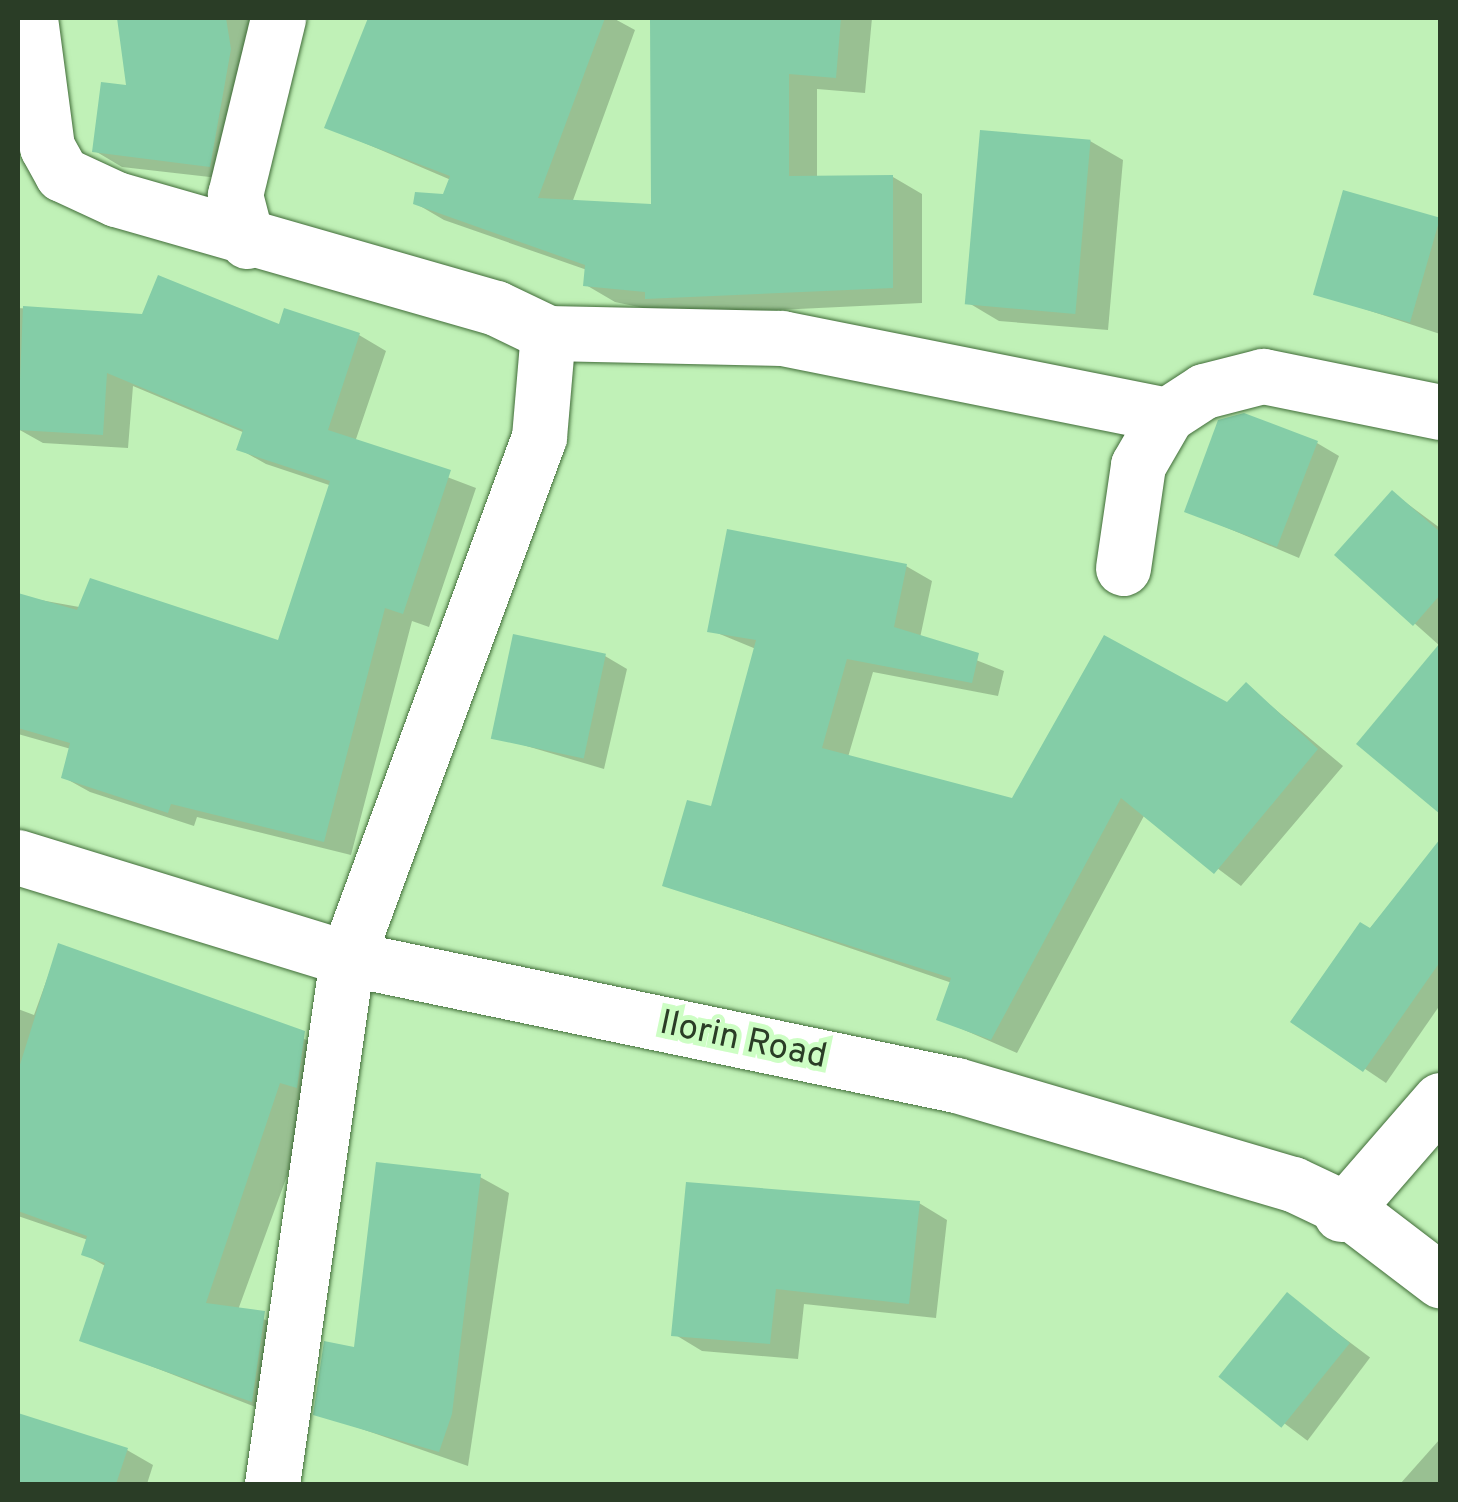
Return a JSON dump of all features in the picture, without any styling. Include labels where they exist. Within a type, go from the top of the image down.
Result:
[{"type":"street","points":[[30,18],[47,147],[62,174],[246,241],[496,308],[548,333],[634,342],[782,338],[1167,415]]},
{"type":"street","points":[[246,241],[236,195],[278,18]]},
{"type":"street","points":[[272,1484],[347,958],[539,437],[548,333]]},
{"type":"street","points":[[1123,568],[1138,465],[1167,415],[1204,391],[1263,376],[1438,402]]},
{"type":"street","name":"Ilorin Road","points":[[18,858],[347,958],[956,1085],[1293,1184],[1342,1214],[1348,1210],[1440,1280]]},
{"type":"street","points":[[1342,1214],[1440,1100]]},
{"type":"building","points":[[117,18],[226,18],[231,49],[210,167],[92,152],[101,82],[126,85]]},
{"type":"building","points":[[368,18],[605,18],[538,198],[651,204],[650,18],[841,18],[836,78],[789,74],[789,176],[893,175],[893,288],[645,299],[645,292],[583,286],[585,265],[413,204],[415,192],[443,194],[450,176],[324,128]]},
{"type":"building","points":[[980,130],[1091,140],[1075,314],[965,304]]},
{"type":"building","points":[[1343,190],[1440,218],[1410,323],[1313,295]]},
{"type":"building","points":[[158,275],[279,324],[284,308],[360,333],[328,430],[451,470],[403,614],[385,608],[324,842],[171,804],[168,813],[61,778],[70,743],[18,728],[18,593],[77,610],[90,578],[278,640],[330,481],[236,450],[243,430],[107,373],[103,435],[18,430],[23,306],[142,314]]},
{"type":"building","points":[[1244,413],[1318,441],[1277,547],[1184,512],[1218,420]]},
{"type":"building","points":[[1392,490],[1440,532],[1440,595],[1413,626],[1334,555]]},
{"type":"building","points":[[727,529],[907,564],[894,627],[979,653],[972,683],[847,659],[822,748],[1012,798],[1104,635],[1227,702],[1246,682],[1318,749],[1214,874],[1121,798],[991,1040],[936,1020],[951,978],[662,886],[687,800],[711,806],[756,640],[707,632]]},
{"type":"building","points":[[513,634],[606,654],[584,758],[491,739]]},
{"type":"building","points":[[1440,643],[1440,814],[1356,744]]},
{"type":"building","points":[[1440,839],[1440,962],[1363,1072],[1290,1022],[1360,922],[1370,928]]},
{"type":"building","points":[[58,943],[305,1031],[297,1088],[280,1083],[206,1303],[265,1311],[252,1402],[79,1341],[105,1263],[81,1255],[87,1236],[18,1211],[18,1071]]},
{"type":"building","points":[[376,1162],[481,1174],[452,1414],[439,1452],[313,1415],[324,1341],[354,1347]]},
{"type":"building","points":[[686,1182],[920,1201],[909,1304],[776,1289],[770,1344],[671,1336]]},
{"type":"building","points":[[1287,1292],[1350,1343],[1281,1428],[1218,1377]]},
{"type":"building","points":[[18,1413],[128,1448],[116,1484],[18,1484]]}]
